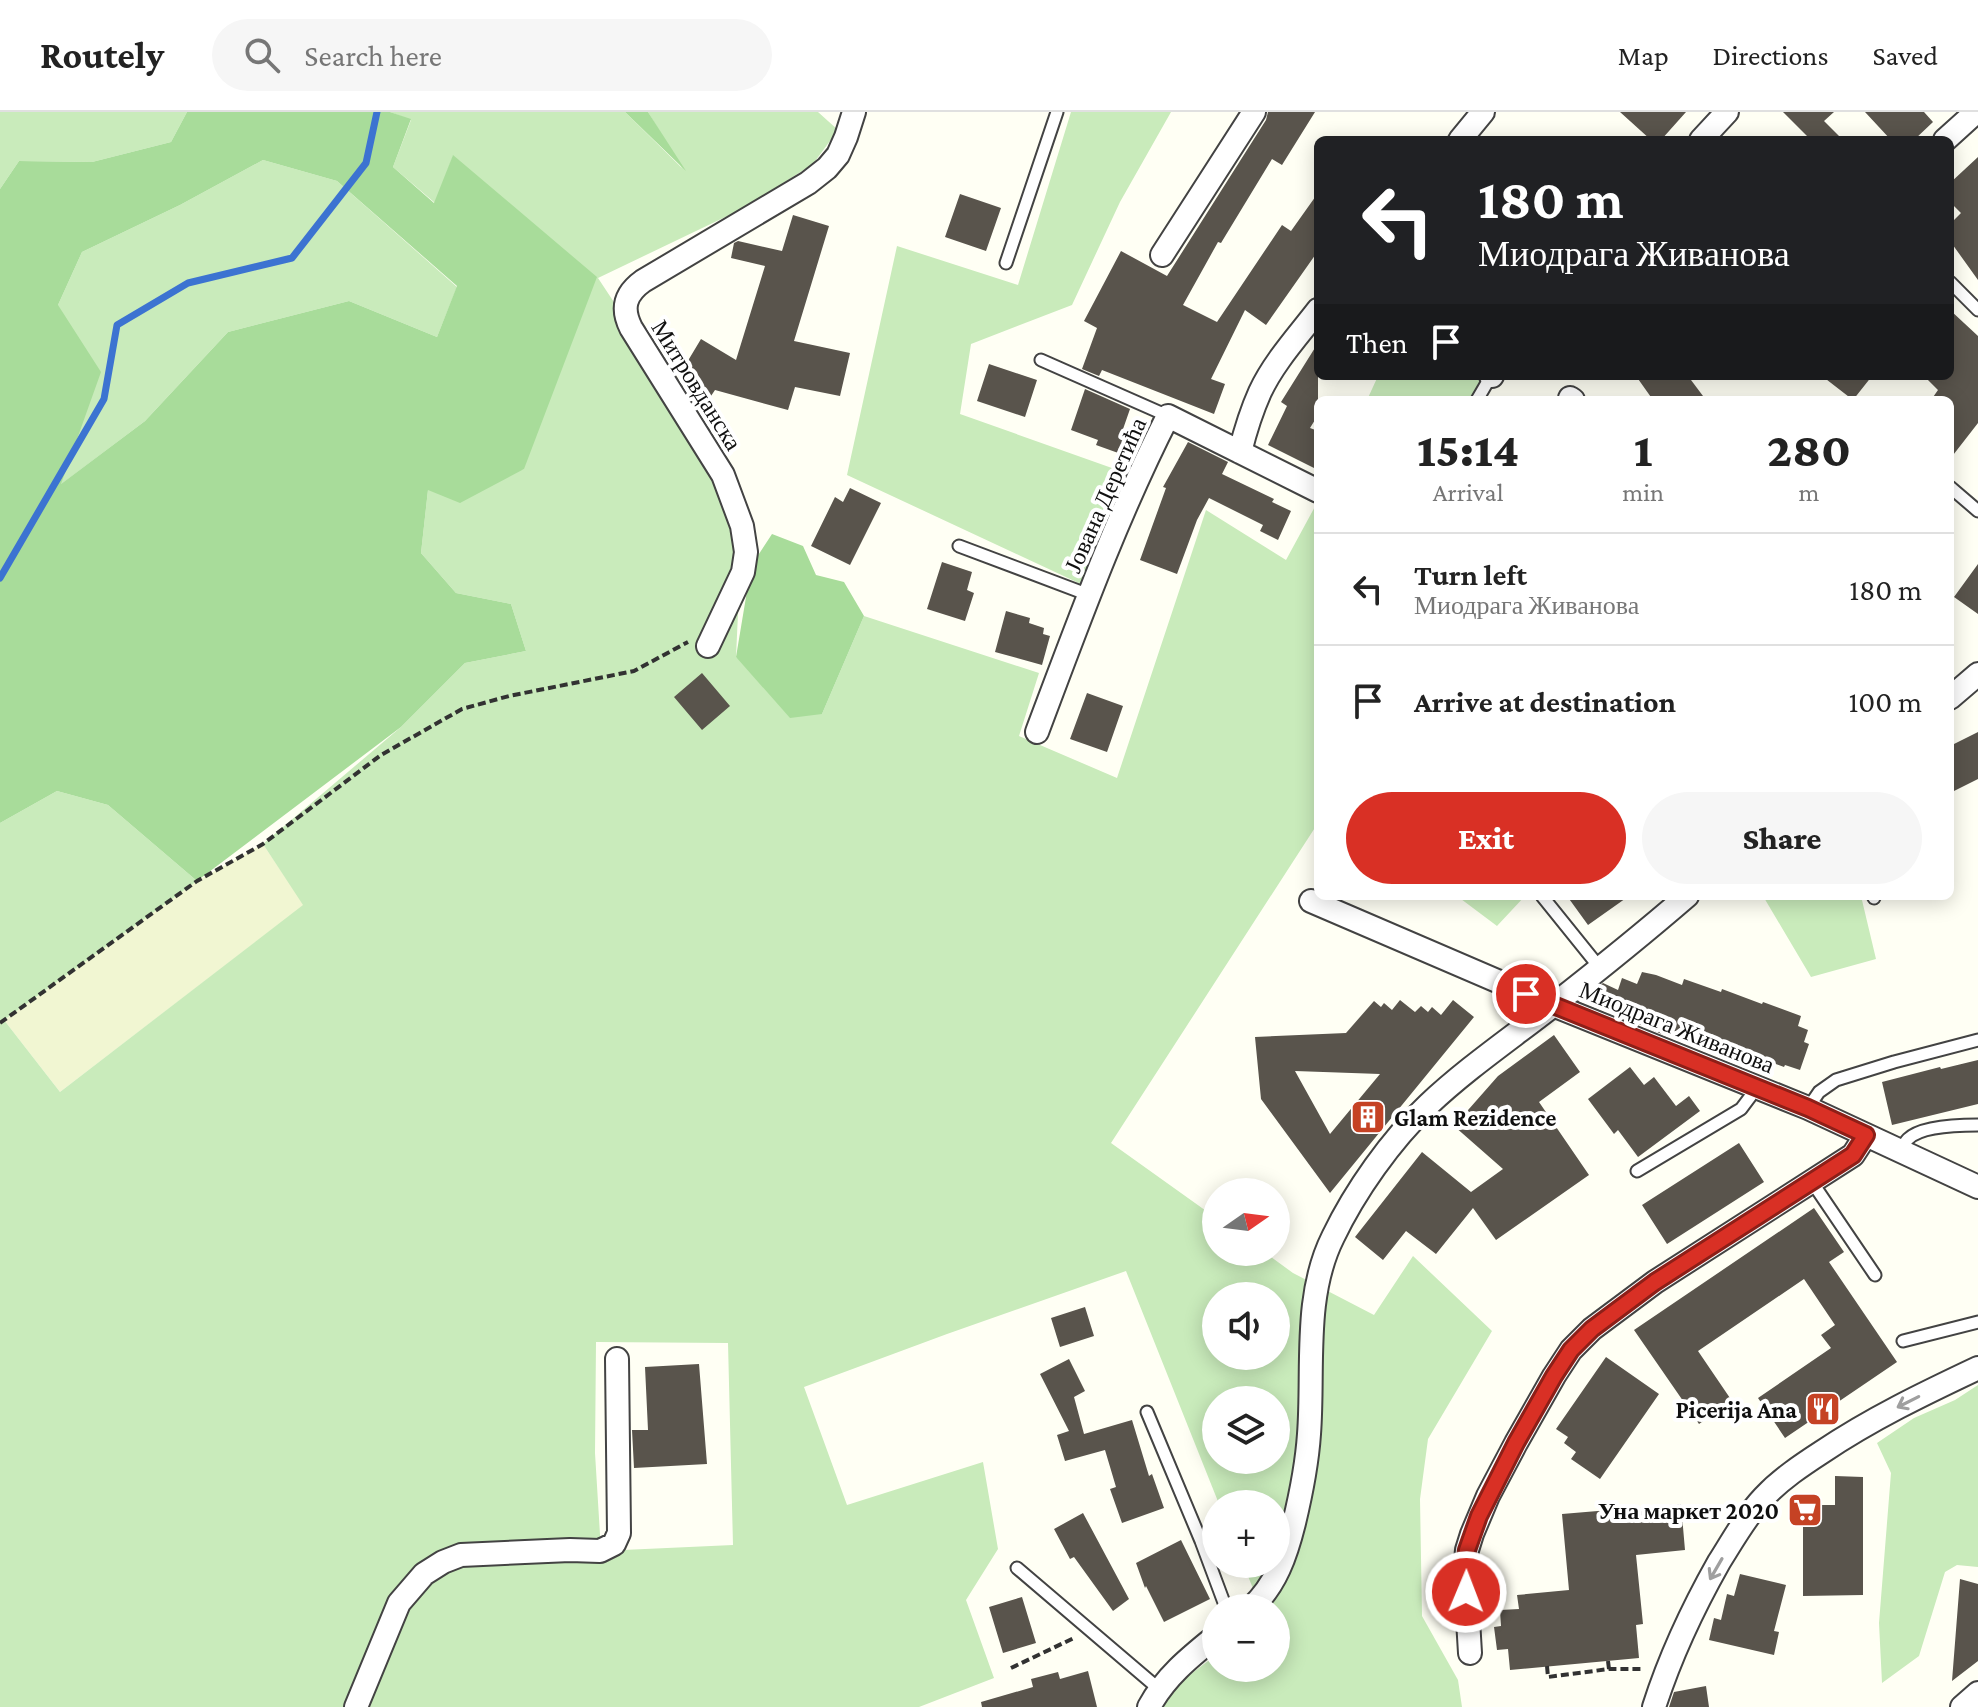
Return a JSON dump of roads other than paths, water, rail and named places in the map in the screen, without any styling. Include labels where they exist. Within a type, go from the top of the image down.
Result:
[{"type":"street","name":"Митровданска","points":[[708,646],[743,572],[746,552],[742,526],[723,475],[631,328],[625,317],[625,306],[634,288],[643,281],[789,195],[827,168],[838,155],[854,112]]},
{"type":"street","points":[[1162,255],[1254,112]]},
{"type":"street","points":[[1463,136],[1483,112]]},
{"type":"street","points":[[1705,136],[1727,112]]},
{"type":"street","points":[[1240,452],[1261,390],[1314,315]]},
{"type":"street","name":"Јована Деретића","points":[[1037,732],[1089,595],[1149,453],[1168,416],[1314,489]]},
{"type":"street","points":[[1954,695],[1978,674]]},
{"type":"street","points":[[1263,1594],[1283,1562],[1300,1499],[1309,1436],[1315,1291],[1321,1264],[1333,1236],[1369,1176],[1411,1122],[1447,1088],[1682,900]]},
{"type":"street","name":"Миодрага Живанова","points":[[1311,901],[1553,1005],[1808,1108],[1978,1187]]},
{"type":"street","points":[[1470,1653],[1465,1570],[1472,1534],[1516,1443],[1571,1350],[1592,1329],[1655,1282],[1853,1155],[1866,1135]]},
{"type":"street","points":[[356,1707],[399,1603],[424,1574],[461,1555],[600,1551],[614,1544],[619,1533],[617,1359]]},
{"type":"street","points":[[1654,1707],[1692,1612],[1744,1522],[1766,1495],[1799,1468],[1861,1427],[1978,1368]]},
{"type":"street","points":[[1154,1698],[1185,1662],[1202,1648]]},
{"type":"street","points":[[1962,1707],[1978,1693]]},
{"type":"lane","points":[[1006,263],[1057,112]]},
{"type":"lane","points":[[1954,286],[1978,310]]},
{"type":"lane","name":"Јована Деретића","points":[[1041,360],[1168,416]]},
{"type":"lane","points":[[1954,490],[1978,511]]},
{"type":"lane","name":"Јована Деретића","points":[[959,546],[1089,595]]},
{"type":"lane","points":[[1545,900],[1600,968]]},
{"type":"lane","points":[[1808,1108],[1819,1092],[1836,1080],[1978,1040]]},
{"type":"lane","points":[[1637,1171],[1741,1109],[1755,1087]]},
{"type":"lane","points":[[1901,1150],[1909,1138],[1918,1133],[1978,1125]]},
{"type":"lane","points":[[1812,1182],[1875,1275]]},
{"type":"lane","points":[[1903,1341],[1978,1322]]},
{"type":"lane","points":[[1147,1412],[1221,1594]]},
{"type":"lane","points":[[1017,1568],[1089,1631],[1154,1698]]},
{"type":"waterway","points":[[0,578],[104,399],[117,325],[188,283],[292,258],[366,163],[377,112]]},
{"type":"place","name":"Glam Rezidence","points":[[1368,1117]]},
{"type":"place","name":"Picerija Ana","points":[[1823,1409]]},
{"type":"place","name":"Уна маркет 2020","points":[[1805,1510]]}]
